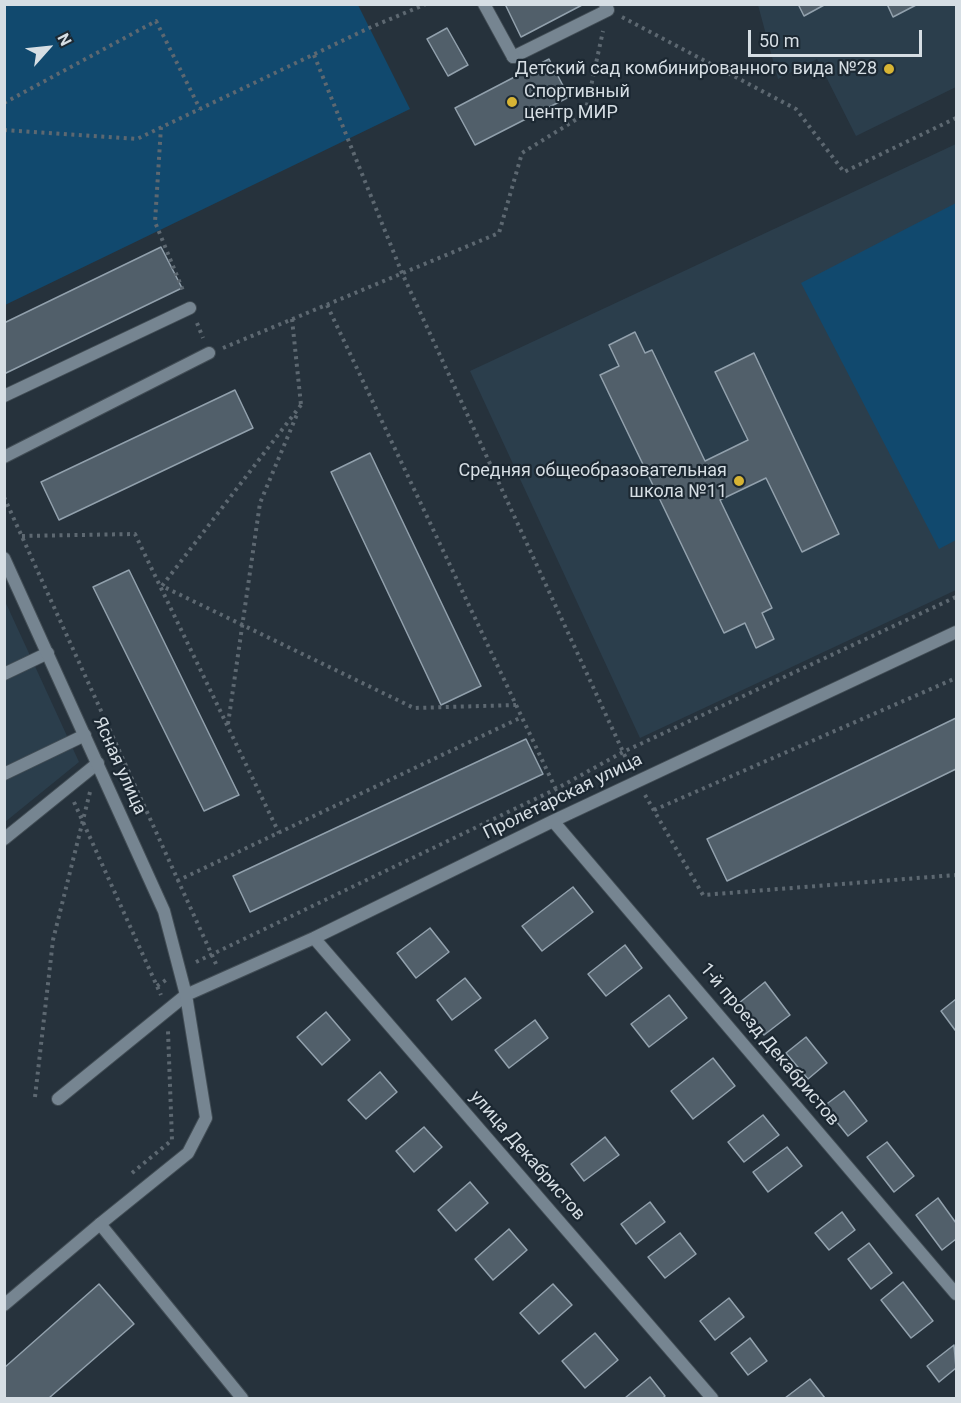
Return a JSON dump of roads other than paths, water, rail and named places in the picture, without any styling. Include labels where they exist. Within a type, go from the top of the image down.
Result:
[{"type":"street","points":[[484,4],[513,57],[607,7]]},
{"type":"street","points":[[4,396],[190,308]]},
{"type":"street","points":[[4,457],[209,353]]},
{"type":"street","name":"Ясная улица","points":[[4,558],[8,577],[48,653],[164,911],[186,995],[206,1118],[188,1153],[4,1305]]},
{"type":"street","name":"Пролетарская улица","points":[[58,1100],[186,995],[314,938],[637,781],[957,632]]},
{"type":"street","points":[[4,674],[48,653]]},
{"type":"street","points":[[4,774],[85,735]]},
{"type":"street","points":[[4,839],[98,763]]},
{"type":"street","name":"1-й проезд Декабристов","points":[[553,821],[957,1294]]},
{"type":"street","name":"улица Декабристов","points":[[314,938],[712,1398]]},
{"type":"street","points":[[100,1224],[242,1398]]},
{"type":"place","name":"Детский сад комбинированного вида №28","points":[[889,69]]},
{"type":"place","name":"Спортивный центр МИР","points":[[512,102]]},
{"type":"place","name":"Средняя общеобразовательная школа №11","points":[[739,481]]}]
